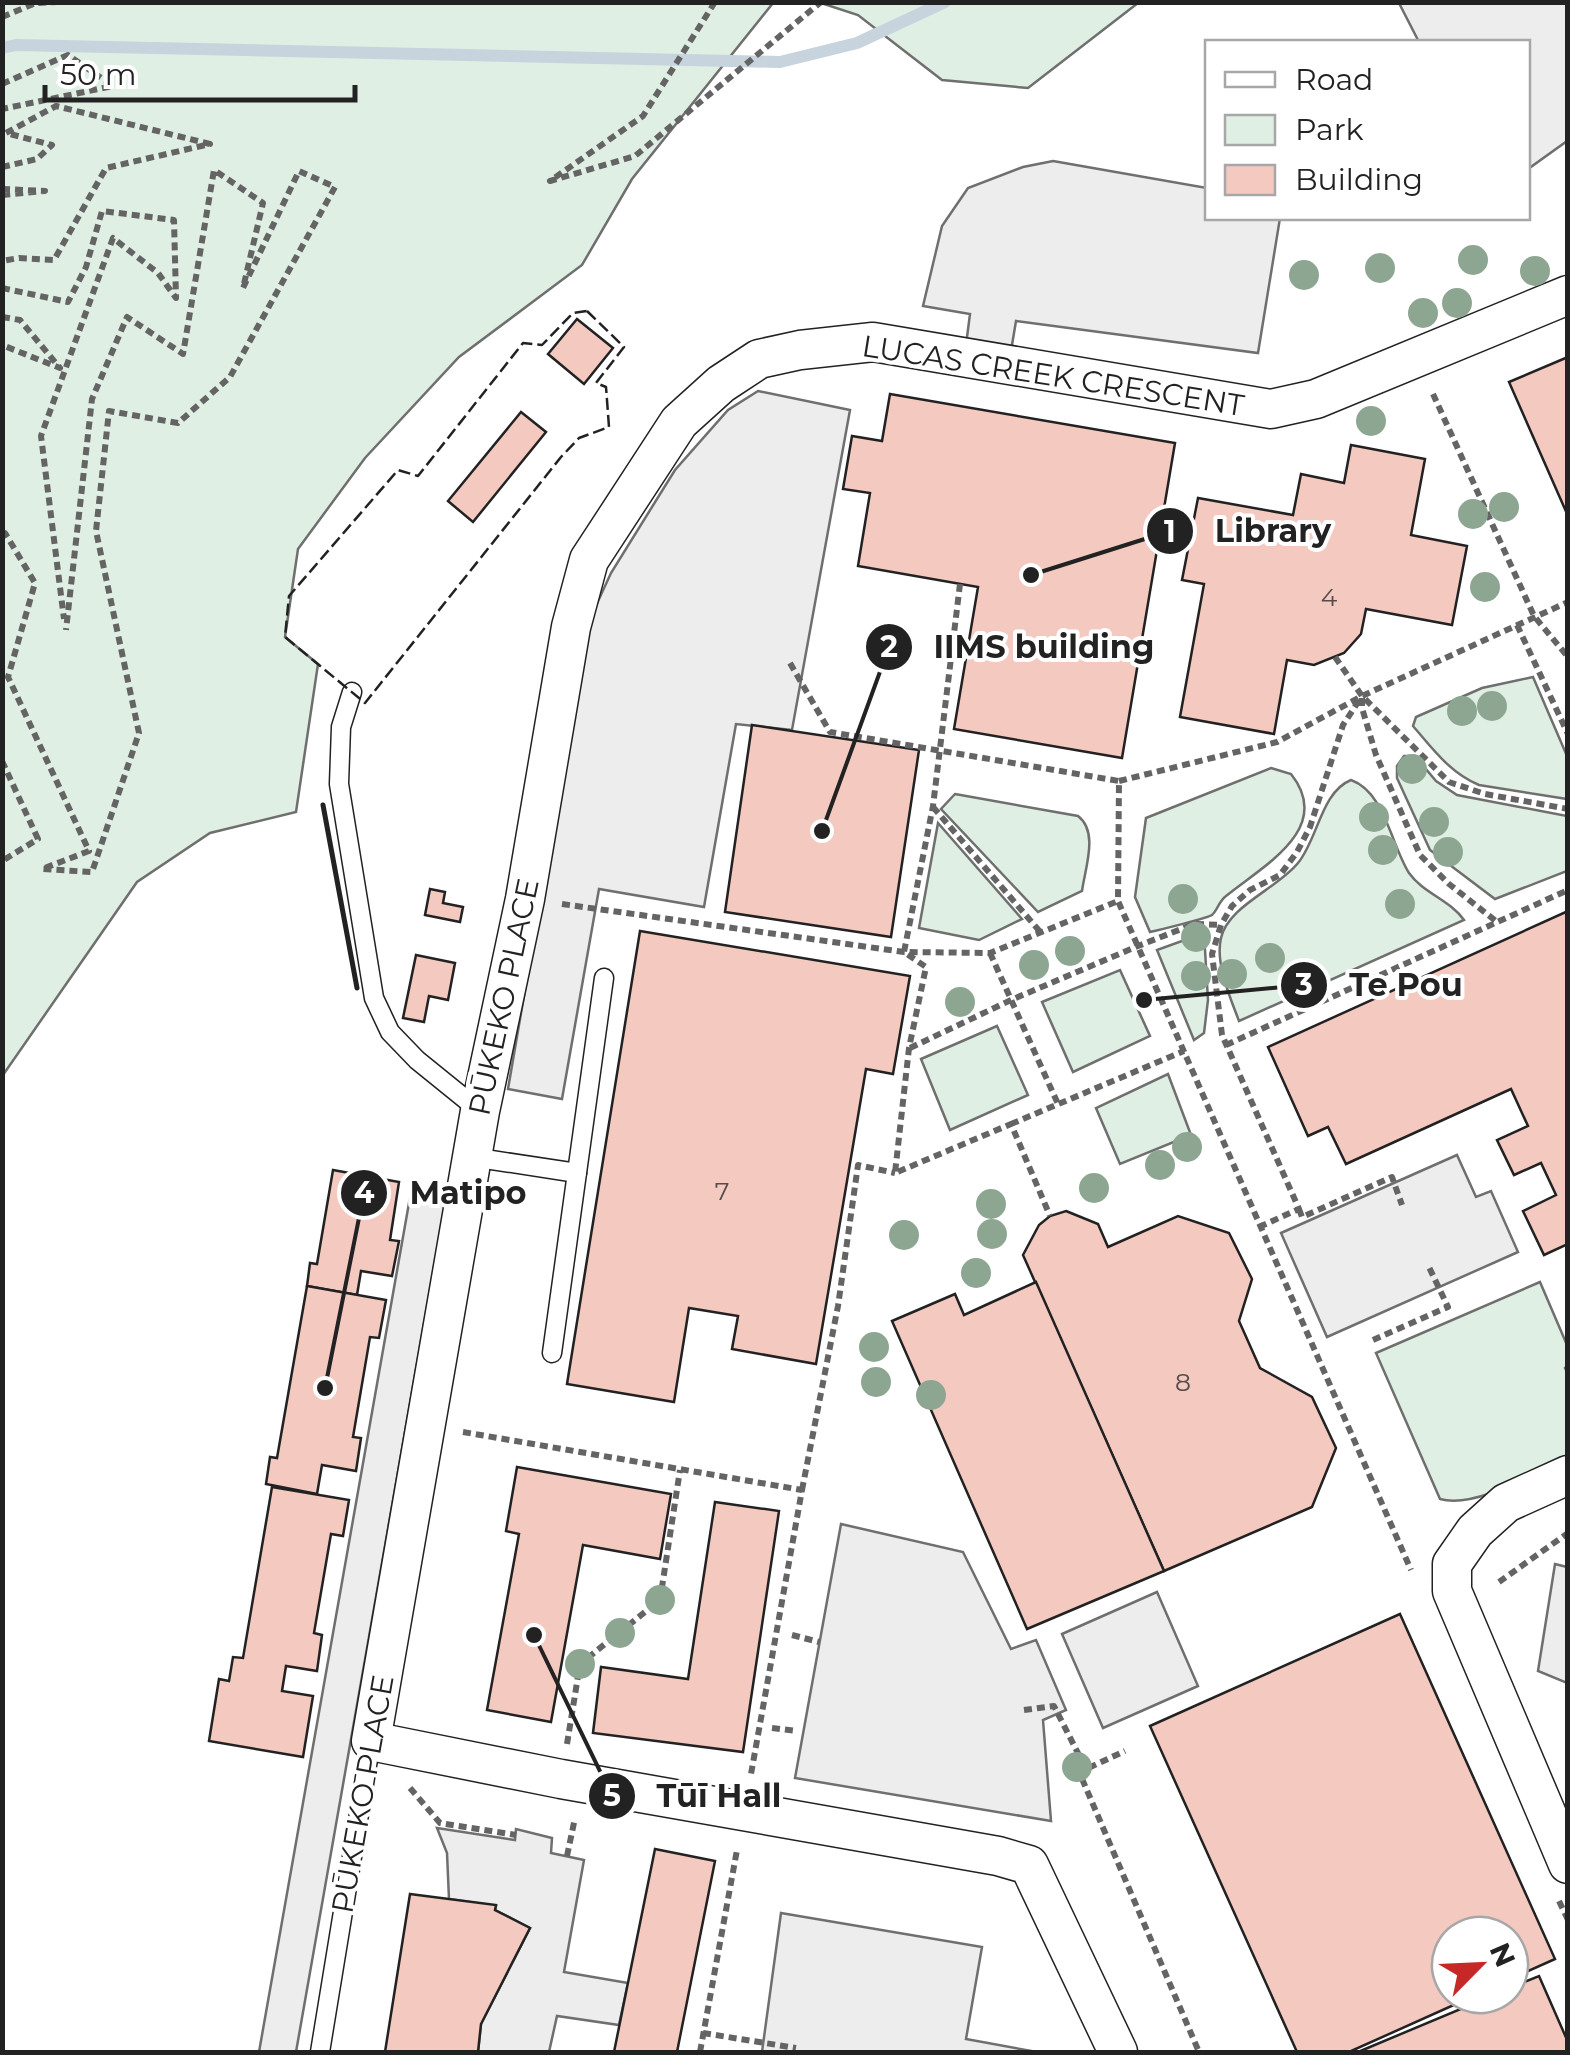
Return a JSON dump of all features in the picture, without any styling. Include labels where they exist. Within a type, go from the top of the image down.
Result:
[{"type":"street","name":"LUCAS CREEK CRESCENT","points":[[759,360],[800,350],[874,342],[1272,409],[1316,399],[1568,295]]},
{"type":"street","name":"PŪKEKO PLACE","points":[[371,1742],[480,1111],[525,899],[571,626],[589,560],[679,422],[721,384],[759,360]]},
{"type":"street","points":[[1559,1874],[1452,1590],[1452,1564],[1475,1531],[1506,1503],[1568,1475]]},
{"type":"street","points":[[371,1742],[998,1856],[1029,1865],[1118,2052]]},
{"type":"lane","points":[[352,692],[341,727],[340,784],[374,998],[390,1032],[480,1111]]},
{"type":"lane","points":[[552,1353],[604,978]]},
{"type":"lane","points":[[472,1157],[576,1173]]},
{"type":"lane","name":"PŪKEKO PLACE","points":[[320,2052],[371,1742]]},
{"type":"path","points":[[2,16],[36,3],[57,2]]},
{"type":"path","points":[[714,2],[643,116],[550,181],[635,156],[821,2]]},
{"type":"path","points":[[2,84],[68,55],[113,86],[2,109]]},
{"type":"path","points":[[2,167],[37,160],[52,144],[6,132],[56,106],[210,144],[106,168],[54,260],[2,261]]},
{"type":"path","points":[[2,288],[68,302],[86,267],[102,211],[174,220],[176,298],[158,273],[112,238],[41,436],[66,630],[92,399],[128,317],[184,354],[214,170],[264,203],[243,288],[299,171],[334,187],[230,377],[178,422],[109,411],[96,531],[138,734],[92,872],[42,869],[89,852],[8,677],[36,583],[6,533],[2,534]]},
{"type":"path","points":[[2,192],[45,190],[2,192]]},
{"type":"path","points":[[2,317],[20,320],[60,368],[2,345]]},
{"type":"path","points":[[1433,394],[1534,616],[1568,656]]},
{"type":"path","points":[[904,952],[932,806],[960,584]]},
{"type":"path","points":[[790,664],[830,732],[1119,780],[1277,742],[1362,696],[1568,602]]},
{"type":"path","points":[[1517,625],[1568,734]]},
{"type":"path","points":[[1335,656],[1362,696],[1449,782],[1485,794],[1568,808]]},
{"type":"path","points":[[1362,696],[1376,755],[1420,856],[1497,922]]},
{"type":"path","points":[[1362,696],[1343,725],[1310,828],[1297,852],[1280,875],[1250,890],[1232,906],[1212,954],[1222,1035],[1302,1217],[1392,1178],[1402,1205]]},
{"type":"path","points":[[2,761],[38,839],[2,861]]},
{"type":"path","points":[[1119,780],[1118,901],[1413,1575]]},
{"type":"path","points":[[932,806],[1042,934]]},
{"type":"path","points":[[1226,1045],[1568,890]]},
{"type":"path","points":[[525,899],[904,952],[990,953],[1118,901]]},
{"type":"path","points":[[909,1048],[1138,946],[1194,924],[1221,925]]},
{"type":"path","points":[[895,1172],[909,1048],[926,968],[904,952]]},
{"type":"path","points":[[990,953],[1058,1104]]},
{"type":"path","points":[[700,2052],[838,1306],[858,1166],[895,1172],[1184,1051]]},
{"type":"path","points":[[1011,1124],[1050,1216]]},
{"type":"path","points":[[1259,1227],[1299,1209]]},
{"type":"path","points":[[1373,1340],[1448,1307],[1428,1265]]},
{"type":"path","points":[[427,1425],[802,1490]]},
{"type":"path","points":[[561,1779],[580,1664],[660,1600],[680,1470]]},
{"type":"path","points":[[1499,1582],[1568,1532]]},
{"type":"path","points":[[792,1636],[819,1642]]},
{"type":"path","points":[[1024,1710],[1054,1706],[1086,1768],[1125,1750]]},
{"type":"path","points":[[772,1728],[797,1731]]},
{"type":"path","points":[[371,1742],[440,1824],[516,1835]]},
{"type":"path","points":[[1077,1767],[1199,2052]]},
{"type":"path","points":[[1559,1874],[1568,1920]]},
{"type":"path","points":[[704,2032],[796,2048]]},
{"type":"green space","points":[[3,2],[773,3],[632,179],[582,265],[459,357],[365,458],[298,549],[285,637],[318,664],[296,812],[210,833],[137,882],[3,1075]]},
{"type":"green space","points":[[821,3],[1138,3],[1028,88],[942,80],[858,15]]},
{"type":"green space","points":[[1533,677],[1567,756],[1567,799],[1479,785],[1451,767],[1413,726],[1416,717],[1482,688]]},
{"type":"green space","points":[[1404,756],[1415,756],[1436,781],[1457,795],[1567,816],[1567,871],[1495,899],[1430,850],[1397,778],[1397,766]]},
{"type":"green space","points":[[1271,768],[1291,774],[1302,794],[1304,812],[1288,845],[1224,898],[1212,915],[1150,932],[1135,897],[1146,818]]},
{"type":"green space","points":[[1351,780],[1363,786],[1380,807],[1409,873],[1464,920],[1239,1021],[1220,958],[1225,927],[1243,907],[1298,863],[1326,805]]},
{"type":"green space","points":[[955,794],[1078,816],[1088,831],[1089,841],[1082,891],[1038,912],[941,809]]},
{"type":"green space","points":[[938,823],[1022,919],[979,940],[919,928]]},
{"type":"green space","points":[[1204,933],[1208,1000],[1204,1033],[1194,1040],[1157,950]]},
{"type":"green space","points":[[1120,970],[1150,1036],[1073,1072],[1042,1002]]},
{"type":"green space","points":[[997,1026],[1028,1095],[950,1130],[921,1059]]},
{"type":"green space","points":[[1168,1074],[1191,1135],[1120,1164],[1096,1108]]},
{"type":"green space","points":[[1540,1282],[1567,1345],[1567,1458],[1487,1494],[1454,1501],[1440,1499],[1376,1353]]},
{"type":"shaded area","points":[[1399,3],[1567,3],[1567,141],[1530,168],[1530,40],[1418,40]]},
{"type":"shaded area","points":[[1053,161],[1205,188],[1205,220],[1280,220],[1258,353],[1016,321],[1011,351],[966,345],[970,314],[923,306],[942,226],[968,188],[1023,167]]},
{"type":"shaded area","points":[[758,391],[850,410],[792,730],[736,724],[704,907],[599,889],[562,1099],[508,1089],[588,623],[611,573],[675,470],[728,410]]},
{"type":"shaded area","points":[[1457,1155],[1476,1197],[1491,1191],[1518,1252],[1327,1337],[1281,1233]]},
{"type":"shaded area","points":[[412,1186],[447,1193],[296,2052],[259,2052]]},
{"type":"shaded area","points":[[841,1524],[963,1552],[1011,1649],[1036,1640],[1066,1710],[1043,1720],[1051,1821],[795,1778]]},
{"type":"shaded area","points":[[1555,1564],[1567,1567],[1567,1683],[1538,1671]]},
{"type":"shaded area","points":[[1157,1592],[1198,1686],[1103,1728],[1062,1634]]},
{"type":"shaded area","points":[[437,1828],[515,1840],[516,1829],[552,1838],[551,1853],[584,1860],[564,1972],[628,1983],[619,2025],[557,2016],[549,2052],[478,2052],[481,2024],[530,1928],[495,1910],[496,1906],[449,1899],[447,1853]]},
{"type":"shaded area","points":[[781,1913],[982,1947],[966,2039],[1037,2052],[762,2052]]},
{"type":"building","points":[[577,319],[613,348],[584,384],[548,354]]},
{"type":"building","points":[[1568,357],[1568,516],[1509,382]]},
{"type":"building","points":[[890,394],[1175,443],[1122,758],[954,729],[978,587],[858,566],[870,493],[843,489],[852,436],[882,441]]},
{"type":"building","points":[[521,412],[546,432],[473,522],[448,501]]},
{"type":"building","points":[[1351,445],[1425,459],[1411,535],[1467,546],[1452,625],[1366,609],[1361,634],[1344,653],[1314,665],[1287,660],[1274,734],[1180,717],[1204,584],[1182,580],[1198,498],[1293,515],[1301,474],[1344,483]]},
{"type":"building","points":[[752,725],[919,750],[891,937],[725,912]]},
{"type":"building","points":[[430,889],[445,892],[443,903],[463,907],[460,922],[425,915]]},
{"type":"building","points":[[1568,911],[1568,1244],[1544,1255],[1523,1211],[1556,1195],[1541,1163],[1514,1175],[1497,1140],[1528,1126],[1511,1089],[1346,1164],[1328,1127],[1308,1136],[1268,1047]]},
{"type":"building","points":[[640,931],[910,976],[893,1074],[866,1069],[816,1364],[732,1349],[738,1316],[689,1308],[674,1402],[567,1384]]},
{"type":"building","points":[[416,955],[455,963],[448,1000],[429,996],[424,1022],[403,1018]]},
{"type":"building","points":[[333,1170],[399,1182],[390,1240],[399,1241],[392,1276],[361,1271],[357,1295],[307,1286],[310,1263],[317,1264]]},
{"type":"building","points":[[1066,1211],[1098,1224],[1108,1247],[1178,1216],[1229,1233],[1252,1279],[1239,1321],[1260,1368],[1312,1397],[1336,1448],[1312,1507],[1164,1571],[1023,1255],[1039,1225]]},
{"type":"building","points":[[1036,1282],[1164,1571],[1027,1629],[892,1321],[955,1294],[964,1315]]},
{"type":"building","points":[[307,1286],[386,1300],[379,1338],[370,1337],[353,1437],[361,1438],[356,1471],[322,1465],[317,1494],[266,1484],[270,1457],[277,1458]]},
{"type":"building","points":[[517,1467],[671,1494],[660,1559],[583,1545],[551,1722],[487,1710],[519,1534],[506,1531]]},
{"type":"building","points":[[272,1487],[349,1500],[343,1536],[331,1534],[314,1633],[322,1635],[317,1671],[286,1666],[282,1691],[313,1696],[303,1757],[209,1741],[219,1679],[229,1681],[233,1657],[243,1658]]},
{"type":"building","points":[[715,1502],[779,1511],[743,1752],[593,1733],[601,1667],[688,1679]]},
{"type":"building","points":[[1400,1614],[1555,1959],[1530,1970],[1530,1915],[1430,1915],[1431,2015],[1349,2052],[1297,2052],[1150,1726]]},
{"type":"building","points":[[655,1849],[715,1861],[677,2052],[614,2052]]},
{"type":"building","points":[[410,1894],[496,1905],[495,1910],[530,1928],[481,2024],[478,2052],[385,2052]]},
{"type":"building","points":[[1539,1976],[1568,2042],[1568,2052],[1358,2052],[1446,2015],[1530,2015],[1530,1980]]},
{"type":"waterway","points":[[2,48],[16,45],[780,62],[857,43],[945,2]]},
{"type":"fence","points":[[587,311],[624,347],[596,383],[606,387],[609,427],[579,438],[561,457],[365,703],[285,637],[289,596],[398,470],[418,476],[523,343],[542,345],[573,313],[587,311]]},
{"type":"wall","points":[[323,805],[357,988]]},
{"type":"place","name":"Library","points":[[1031,575]]},
{"type":"place","name":"IIMS building","points":[[822,831]]},
{"type":"place","name":"Te Pou","points":[[1144,1000]]},
{"type":"place","name":"Matipo","points":[[325,1388]]},
{"type":"place","name":"Tūī Hall","points":[[534,1635]]}]
